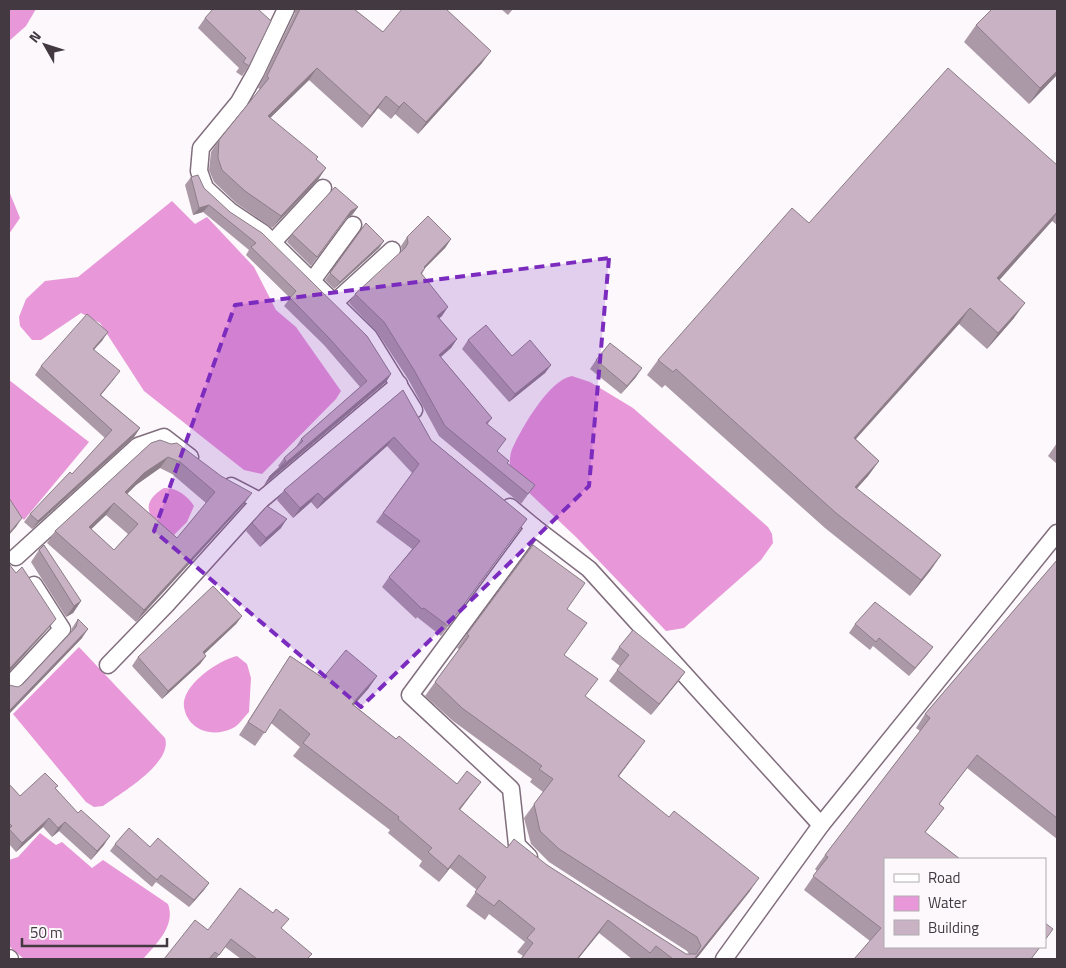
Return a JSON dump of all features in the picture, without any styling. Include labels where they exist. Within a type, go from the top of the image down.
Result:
[{"type":"street","points":[[286,9],[256,72],[239,102],[201,148],[199,171],[205,188],[230,211],[273,242],[369,337],[422,425]]},
{"type":"street","points":[[273,242],[323,188]]},
{"type":"street","points":[[312,281],[353,225]]},
{"type":"street","points":[[334,303],[392,250]]},
{"type":"street","points":[[108,665],[167,604],[260,501],[399,384]]},
{"type":"street","points":[[9,686],[62,629],[12,555],[138,446],[164,437],[203,468]]},
{"type":"street","points":[[219,480],[260,501]]},
{"type":"street","points":[[498,496],[534,527],[589,569],[821,825]]},
{"type":"street","points":[[534,527],[410,695],[511,789],[517,845],[544,870]]},
{"type":"street","points":[[724,959],[821,825],[1057,533]]},
{"type":"highlighted area","points":[[609,258],[589,486],[361,707],[154,531],[235,305]]},
{"type":"water","points":[[9,9],[36,9],[26,26],[9,41]]},
{"type":"water","points":[[9,191],[20,218],[9,234]]},
{"type":"water","points":[[172,201],[195,224],[207,217],[254,267],[276,310],[296,327],[341,391],[336,399],[262,474],[244,470],[144,391],[100,323],[81,313],[41,340],[32,340],[20,326],[19,317],[26,299],[45,281],[78,277]]},
{"type":"water","points":[[572,376],[590,382],[633,408],[768,527],[772,534],[773,543],[761,560],[684,628],[666,631],[576,537],[509,474],[512,450],[530,416],[554,386],[563,379]]},
{"type":"water","points":[[9,380],[89,442],[24,520],[9,505]]},
{"type":"water","points":[[164,488],[173,489],[181,493],[194,506],[187,522],[170,539],[153,519],[149,507],[150,501]]},
{"type":"water","points":[[79,647],[165,738],[165,748],[154,767],[133,785],[103,806],[94,807],[86,802],[13,714]]},
{"type":"water","points":[[237,656],[247,664],[251,678],[249,712],[233,728],[225,731],[210,732],[196,727],[186,715],[184,707],[188,690],[212,668],[229,658]]},
{"type":"water","points":[[40,833],[56,845],[62,842],[92,868],[103,860],[168,904],[170,912],[167,927],[159,941],[143,959],[24,959],[9,946],[9,860],[18,857]]},
{"type":"building","points":[[213,9],[258,9],[271,21],[249,66],[243,62],[246,58],[205,18]]},
{"type":"building","points":[[300,9],[354,9],[383,32],[402,9],[446,9],[491,51],[426,122],[404,102],[399,107],[386,96],[370,116],[317,68],[268,116],[318,157],[316,159],[326,168],[281,216],[245,191],[222,170],[218,158],[219,140],[269,78],[267,76]]},
{"type":"building","points":[[992,9],[1057,9],[1057,71],[1040,88],[976,25]]},
{"type":"building","points":[[948,68],[1057,165],[1057,212],[997,278],[1025,303],[998,333],[970,308],[854,438],[879,461],[855,487],[941,555],[921,580],[836,513],[676,369],[673,372],[658,360],[792,208],[809,223]]},
{"type":"building","points":[[198,175],[204,188],[230,212],[262,233],[367,336],[391,374],[269,477],[286,461],[284,458],[303,441],[301,439],[367,381],[290,298],[296,291],[251,247],[256,243],[209,205],[199,208],[191,177]]},
{"type":"building","points":[[335,187],[358,207],[351,211],[317,257],[292,234]]},
{"type":"building","points":[[428,216],[451,239],[424,267],[421,273],[448,307],[437,316],[457,339],[439,355],[492,418],[486,423],[506,439],[497,451],[509,461],[507,463],[535,485],[528,494],[445,426],[414,370],[384,322],[355,294],[405,248],[408,243],[407,237]]},
{"type":"building","points":[[366,223],[384,241],[340,282],[330,273]]},
{"type":"building","points":[[87,314],[108,332],[93,349],[120,371],[100,395],[140,428],[38,521],[30,514],[70,472],[72,474],[112,430],[41,366]]},
{"type":"building","points":[[486,325],[512,356],[530,340],[551,365],[515,394],[468,340]]},
{"type":"building","points":[[610,343],[642,368],[627,386],[596,360]]},
{"type":"building","points":[[403,390],[431,440],[527,519],[448,626],[424,608],[422,609],[389,577],[420,541],[383,513],[419,464],[394,437],[324,499],[318,493],[300,508],[284,490]]},
{"type":"building","points":[[160,440],[171,444],[177,443],[221,476],[252,493],[144,610],[55,531],[151,443]],"holes":[[[168,457],[180,462],[215,492],[177,538],[125,492],[144,473]],[[114,503],[138,524],[114,550],[89,527]]]},
{"type":"building","points":[[9,498],[22,518],[10,532],[9,531]]},
{"type":"building","points":[[267,506],[287,519],[266,538],[252,523]]},
{"type":"building","points":[[44,545],[81,601],[74,606],[39,550]]},
{"type":"building","points":[[533,545],[585,583],[567,609],[587,623],[564,655],[598,679],[585,696],[645,741],[618,776],[669,817],[674,811],[759,878],[694,959],[673,959],[656,946],[650,953],[608,920],[577,959],[521,959],[533,943],[527,938],[535,929],[499,900],[494,906],[475,892],[486,877],[459,855],[448,869],[428,852],[432,848],[398,819],[399,817],[303,743],[310,734],[280,709],[265,733],[248,722],[290,656],[323,678],[346,650],[377,676],[352,704],[396,739],[399,736],[457,784],[467,771],[481,782],[459,809],[507,848],[514,839],[547,865],[686,954],[696,954],[701,946],[697,937],[559,849],[540,831],[534,804],[553,779],[539,769],[542,766],[462,708],[435,682],[469,636],[467,634]]},
{"type":"building","points":[[1057,560],[1057,818],[977,755],[939,804],[944,808],[925,832],[959,858],[884,858],[884,948],[1039,948],[1031,959],[854,959],[881,928],[813,876],[828,857],[825,855],[930,718],[925,714]]},
{"type":"building","points":[[9,564],[16,573],[22,567],[56,619],[9,669]]},
{"type":"building","points":[[213,586],[242,616],[203,652],[206,656],[168,691],[138,657]]},
{"type":"building","points":[[875,602],[933,647],[915,668],[879,638],[876,642],[855,624]]},
{"type":"building","points":[[78,619],[88,629],[9,711],[9,685],[18,687],[23,684],[76,627]]},
{"type":"building","points":[[633,630],[685,672],[659,704],[617,670],[629,655],[619,647]]},
{"type":"building","points":[[45,773],[58,786],[55,788],[78,813],[81,810],[110,836],[97,851],[65,822],[58,828],[49,818],[22,843],[9,829],[12,826],[9,823],[9,784],[20,796]]},
{"type":"building","points":[[129,828],[150,847],[158,838],[209,883],[194,900],[161,875],[157,880],[115,844]]},
{"type":"building","points":[[240,888],[273,913],[276,909],[289,919],[281,928],[312,954],[307,959],[257,959],[231,939],[219,955],[215,952],[209,959],[164,959],[195,920],[208,930]]},
{"type":"building","points":[[1046,924],[1053,929],[1046,939]]}]
